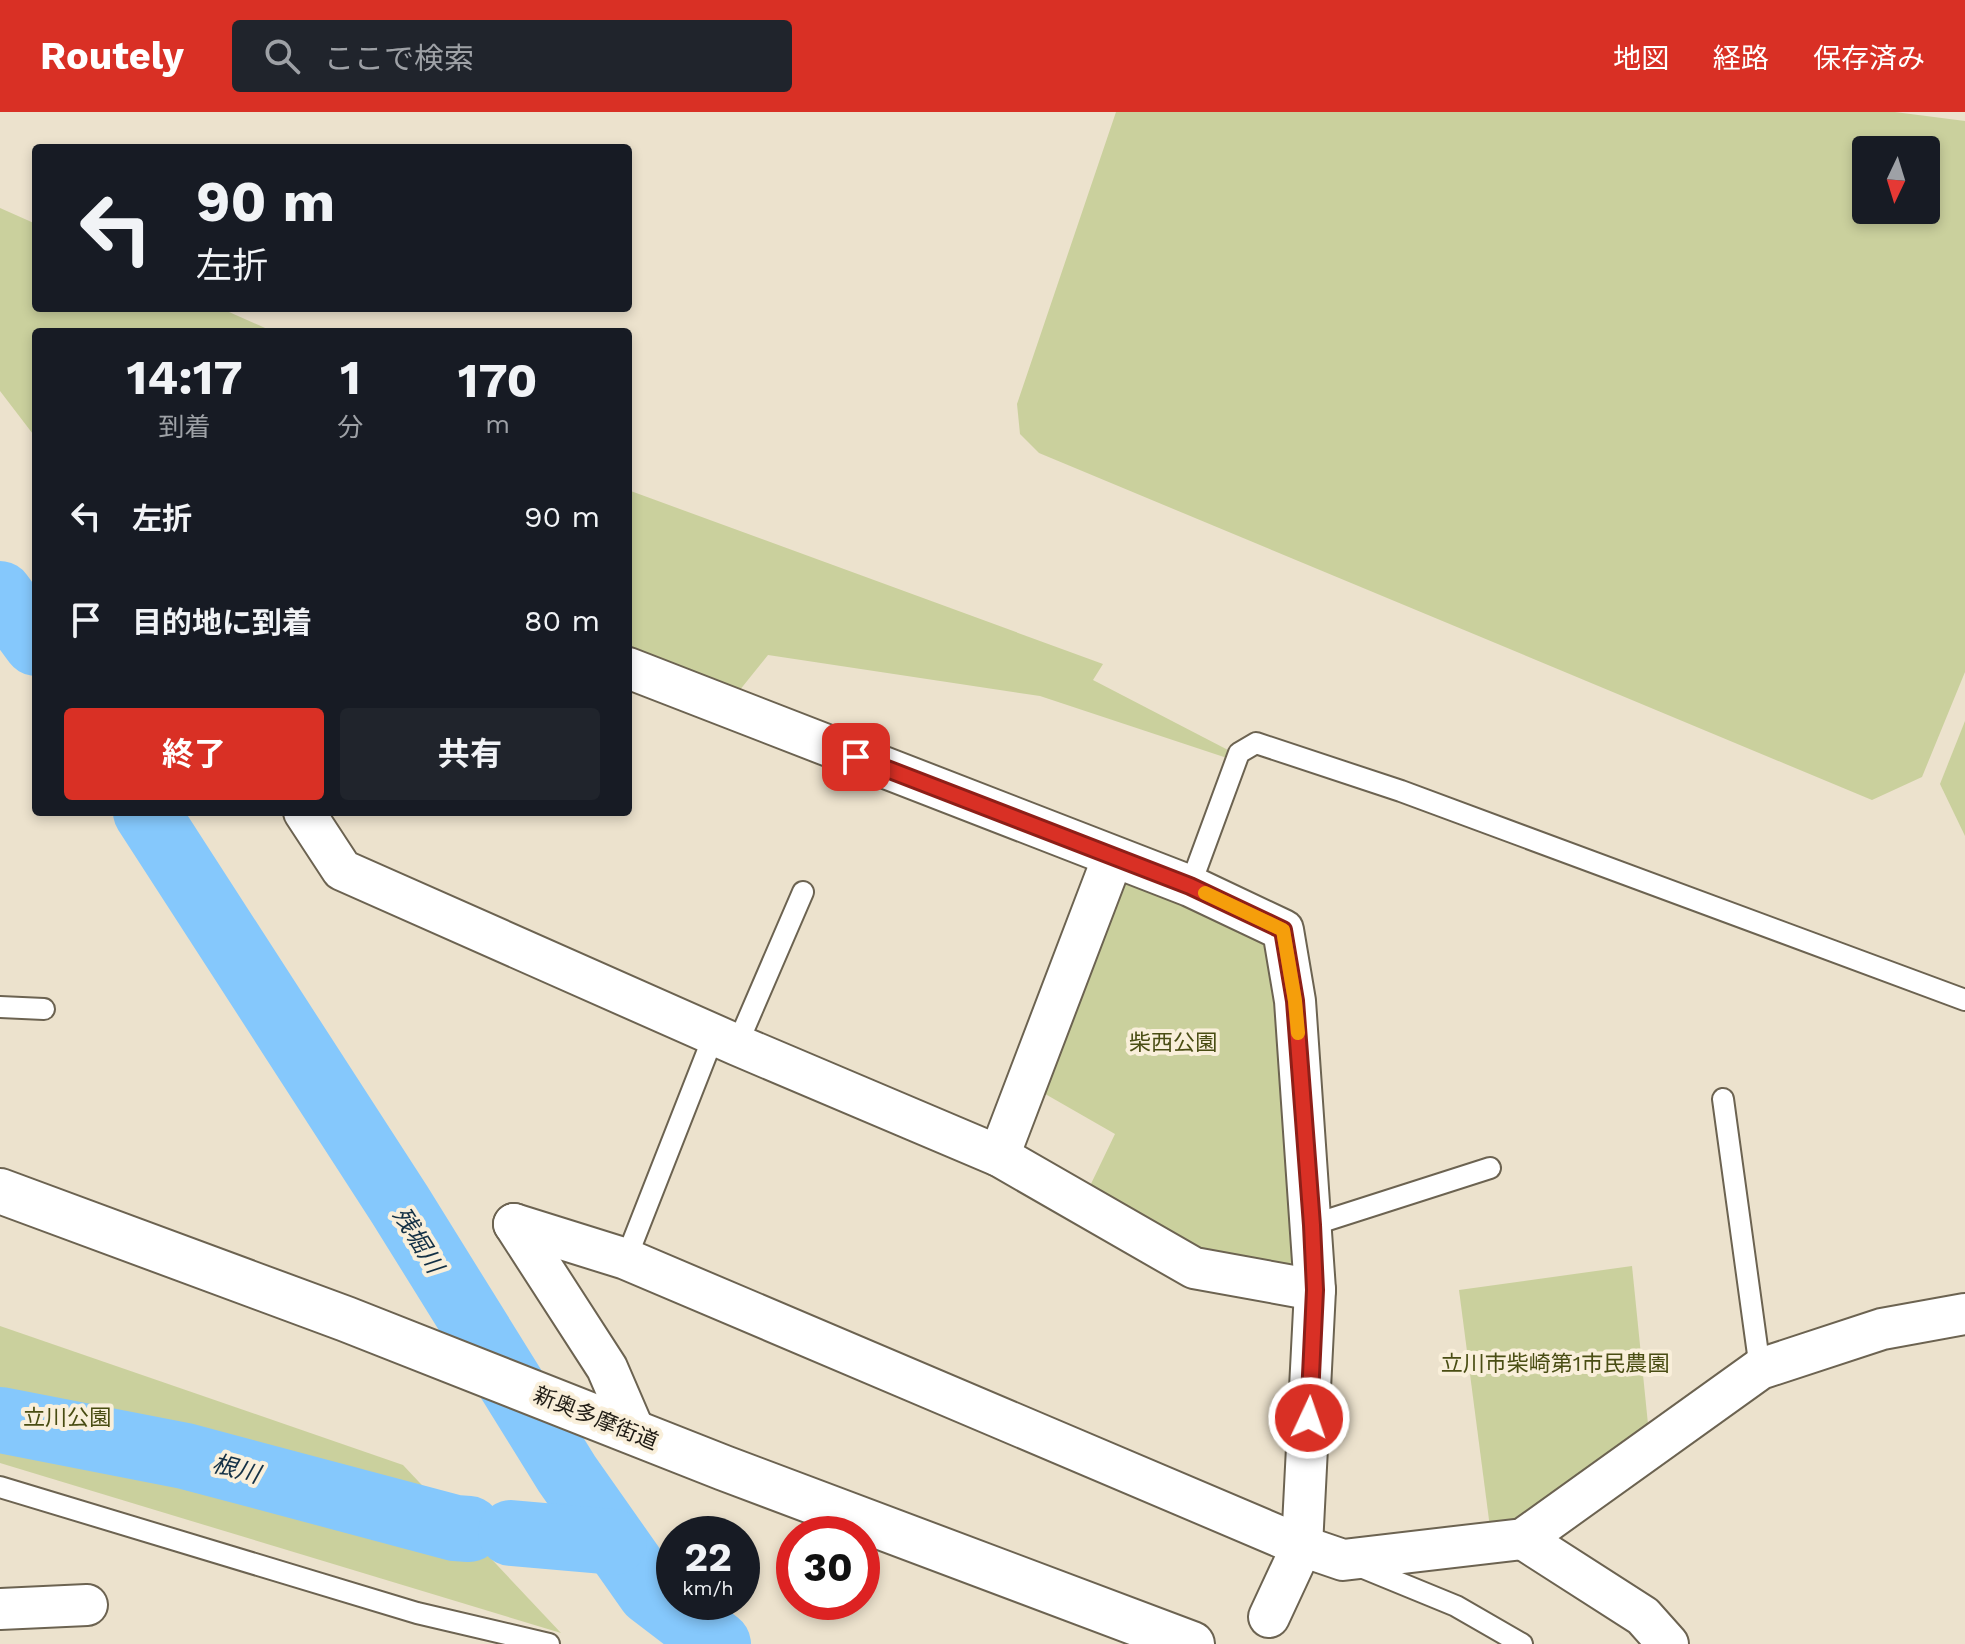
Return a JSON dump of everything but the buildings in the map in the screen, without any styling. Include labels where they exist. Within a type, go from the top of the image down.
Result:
[{"type":"main road","name":"新奥多摩街道","points":[[0,1191],[346,1319],[873,1525],[1192,1644]]},
{"type":"street","points":[[632,670],[1190,886],[1283,930],[1295,1001],[1315,1290],[1302,1546],[1269,1617]]},
{"type":"street","points":[[307,816],[342,870],[725,1040],[999,1156],[1194,1268],[1315,1290]]},
{"type":"street","points":[[999,1156],[1113,857]]},
{"type":"street","points":[[635,1433],[607,1368],[514,1224],[626,1259],[1302,1546],[1343,1560],[1523,1539],[1760,1369],[1882,1329],[1965,1314]]},
{"type":"street","points":[[1523,1539],[1643,1616],[1668,1644]]},
{"type":"street","points":[[0,1609],[87,1605]]},
{"type":"lane","points":[[1190,886],[1239,753],[1256,743],[1401,791],[1965,1000]]},
{"type":"lane","points":[[626,1259],[725,1040],[803,892]]},
{"type":"lane","points":[[0,1007],[44,1009]]},
{"type":"lane","points":[[1723,1099],[1760,1369]]},
{"type":"lane","points":[[1312,1225],[1490,1168]]},
{"type":"lane","points":[[0,1487],[417,1613],[549,1644]]},
{"type":"lane","points":[[1343,1560],[1456,1606],[1522,1644]]},
{"type":"green space","points":[[1116,112],[1895,112],[1965,121],[1965,672],[1922,777],[1872,800],[1039,453],[1020,434],[1017,404]]},
{"type":"green space","points":[[0,208],[32,222],[32,312],[229,312],[265,328],[32,328],[32,433],[0,391]]},
{"type":"green space","points":[[632,491],[1103,664],[1093,680],[1228,750],[1227,758],[1040,696],[768,655],[735,696],[632,657]]},
{"type":"green space","points":[[1965,721],[1965,836],[1940,784]]},
{"type":"green space","name":"柴西公園","points":[[1121,878],[1269,944],[1307,1247],[1284,1269],[1196,1256],[1089,1188],[1115,1134],[1040,1091]]},
{"type":"green space","name":"立川市柴崎第1市民農園","points":[[1632,1266],[1649,1434],[1520,1528],[1491,1535],[1459,1290]]},
{"type":"green space","name":"立川公園","points":[[0,1326],[403,1465],[561,1633],[0,1463]]},
{"type":"waterway","name":"残堀川","points":[[0,594],[32,638]]},
{"type":"waterway","name":"残堀川","points":[[149,816],[400,1205],[567,1474],[650,1592],[718,1644]]},
{"type":"waterway","name":"根川","points":[[0,1420],[185,1456],[455,1528],[469,1529]]},
{"type":"waterway","name":"根川","points":[[511,1533],[614,1542]]},
{"type":"slow traffic","points":[[1205,893],[1283,930],[1298,1033]]},
{"type":"route","points":[[856,757],[1190,886],[1283,930],[1295,1001],[1312,1225],[1315,1290],[1309,1418]]}]
